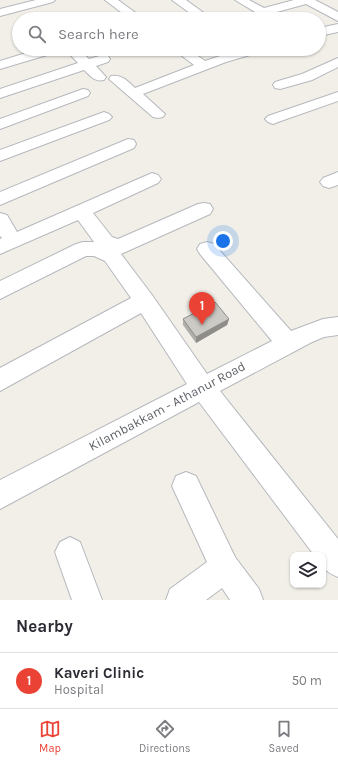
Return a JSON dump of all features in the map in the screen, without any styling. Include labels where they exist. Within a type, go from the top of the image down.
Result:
[{"type":"street","points":[[0,13],[46,0]]},
{"type":"street","points":[[112,0],[128,12]]},
{"type":"street","points":[[178,0],[196,12]]},
{"type":"street","points":[[241,0],[263,12],[307,0],[338,17]]},
{"type":"street","points":[[326,31],[338,28]]},
{"type":"street","points":[[0,65],[29,56]]},
{"type":"street","points":[[78,56],[99,77]]},
{"type":"street","points":[[189,56],[204,66]]},
{"type":"street","points":[[134,94],[204,66],[234,56]]},
{"type":"street","points":[[0,94],[103,59]]},
{"type":"street","points":[[280,85],[307,76],[338,62]]},
{"type":"street","points":[[116,79],[158,114]]},
{"type":"street","points":[[0,124],[83,93]]},
{"type":"street","points":[[273,119],[338,96]]},
{"type":"street","points":[[0,156],[104,116]]},
{"type":"street","points":[[0,199],[128,144]]},
{"type":"street","points":[[0,220],[7,244],[152,179]]},
{"type":"street","points":[[81,211],[105,242],[119,247],[204,209]]},
{"type":"street","points":[[0,291],[83,249],[96,249],[112,256],[145,301],[202,388],[338,562]]},
{"type":"street","points":[[207,249],[288,343]]},
{"type":"street","points":[[0,380],[145,301]]},
{"type":"street","name":"Kilambakkam - Athanur Road","points":[[0,495],[304,335],[324,328],[338,326]]},
{"type":"street","points":[[186,486],[225,567],[248,600]]},
{"type":"street","points":[[70,552],[87,600]]},
{"type":"street","points":[[181,600],[225,567]]},
{"type":"building","points":[[215,302],[229,319],[196,337],[183,319]]},
{"type":"place","name":"Kaveri Clinic","points":[[202,325]]}]
